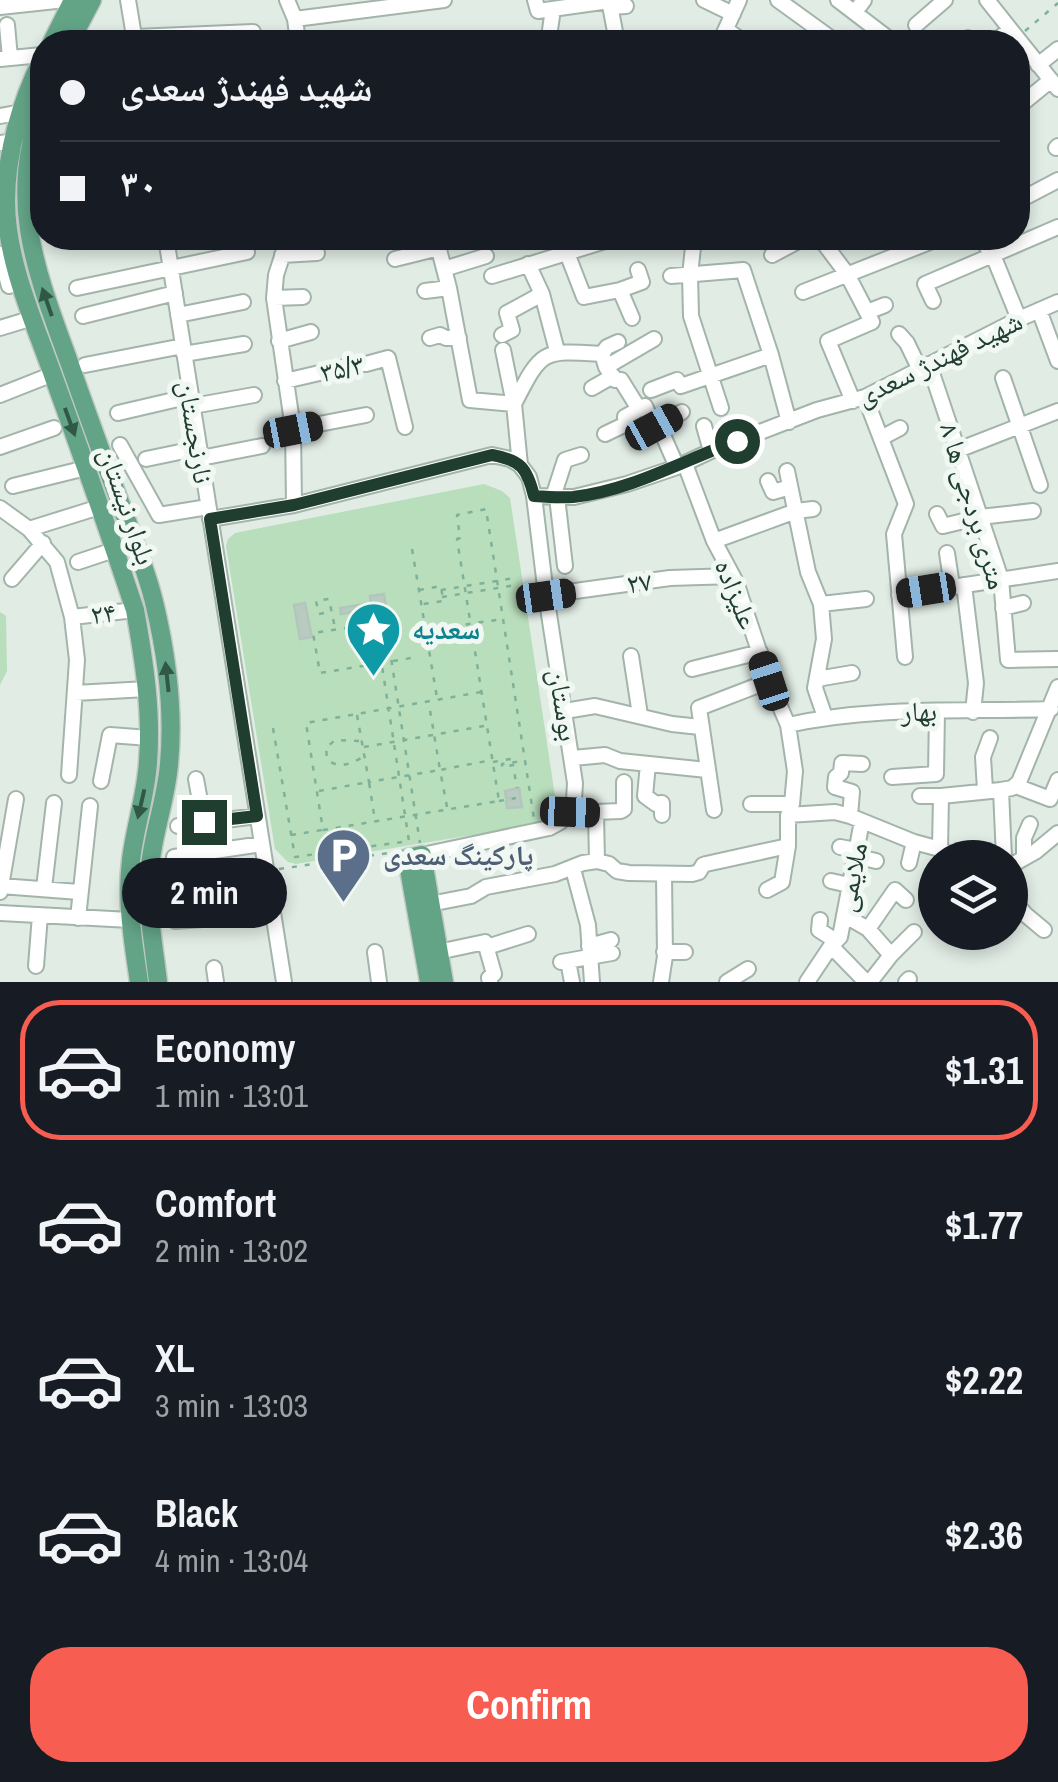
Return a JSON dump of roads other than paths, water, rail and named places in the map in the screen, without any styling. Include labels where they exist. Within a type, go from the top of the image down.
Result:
[{"type":"main road","points":[[58,30],[73,0]]},
{"type":"main road","points":[[76,30],[92,0]]},
{"type":"main road","name":"بلوار نیستان","points":[[30,90],[8,169],[4,227],[10,286],[33,318],[135,610],[147,689],[149,738],[145,791],[131,858],[130,920],[139,982]]},
{"type":"main road","name":"بلوار نیستان","points":[[16,142],[30,197]]},
{"type":"main road","name":"بلوار نیستان","points":[[32,250],[146,575],[165,658],[170,704],[169,765],[149,881],[158,982]]},
{"type":"main road","points":[[410,855],[430,904],[444,982]]},
{"type":"main road","points":[[410,855],[429,982]]},
{"type":"street","points":[[0,6],[65,0]]},
{"type":"street","points":[[128,0],[133,30]]},
{"type":"street","points":[[287,0],[296,30]]},
{"type":"street","points":[[295,18],[444,0]]},
{"type":"street","points":[[704,0],[736,7]]},
{"type":"street","points":[[778,0],[819,30]]},
{"type":"street","points":[[838,0],[859,6],[882,30]]},
{"type":"street","points":[[916,25],[945,0]]},
{"type":"street","points":[[990,1],[1012,30]]},
{"type":"street","points":[[609,3],[615,30]]},
{"type":"street","points":[[550,30],[542,7],[609,3],[626,6]]},
{"type":"street","points":[[6,25],[5,58],[30,57]]},
{"type":"street","points":[[1038,64],[1058,49]]},
{"type":"street","points":[[1030,54],[1055,85],[1030,100]]},
{"type":"street","points":[[0,116],[22,112]]},
{"type":"street","points":[[1030,195],[1058,180]]},
{"type":"street","points":[[1030,243],[1041,240],[1054,224]]},
{"type":"street","name":"نارنجستان","points":[[168,250],[284,982]]},
{"type":"street","points":[[284,250],[274,298],[293,430],[294,505]]},
{"type":"street","points":[[395,259],[419,250]]},
{"type":"street","points":[[439,250],[470,400],[514,404],[544,356],[557,351],[607,366]]},
{"type":"street","points":[[492,276],[577,250]]},
{"type":"street","points":[[693,250],[685,307],[721,408]]},
{"type":"street","points":[[772,255],[781,250]]},
{"type":"street","points":[[829,250],[847,274],[869,317]]},
{"type":"street","points":[[803,292],[909,250]]},
{"type":"street","points":[[988,250],[1018,319]]},
{"type":"street","points":[[932,301],[925,284],[970,272],[992,255],[1008,250]]},
{"type":"street","points":[[77,288],[247,252]]},
{"type":"street","points":[[282,255],[318,252]]},
{"type":"street","points":[[567,253],[584,297],[642,282],[638,270]]},
{"type":"street","points":[[0,254],[10,286]]},
{"type":"street","points":[[444,269],[486,256]]},
{"type":"street","points":[[528,264],[542,294],[557,351]]},
{"type":"street","points":[[670,276],[744,270],[789,422]]},
{"type":"street","points":[[425,291],[449,288]]},
{"type":"street","points":[[620,290],[632,318]]},
{"type":"street","points":[[83,316],[175,292]]},
{"type":"street","name":"بوستان","points":[[542,294],[507,313],[512,330],[502,343],[520,465],[529,477],[534,496],[576,783],[570,812]]},
{"type":"street","points":[[274,298],[303,297]]},
{"type":"street","points":[[178,315],[243,302]]},
{"type":"street","name":"شهید فهندژ سعدی","points":[[534,496],[574,497],[681,465],[816,410],[859,399],[1058,302]]},
{"type":"street","points":[[885,305],[828,342],[881,438],[906,504],[894,534],[905,657]]},
{"type":"street","points":[[1039,310],[1058,361]]},
{"type":"street","points":[[0,328],[33,318]]},
{"type":"street","points":[[279,341],[311,332]]},
{"type":"street","name":"۸ متری بردجی ها","points":[[899,334],[949,398],[958,450],[1000,579],[1008,660],[1058,659]]},
{"type":"street","points":[[430,338],[459,338]]},
{"type":"street","points":[[592,388],[607,366],[654,339]]},
{"type":"street","points":[[607,366],[607,347],[618,342]]},
{"type":"street","points":[[85,365],[244,344]]},
{"type":"street","points":[[651,390],[677,380],[681,386],[771,354]]},
{"type":"street","name":"۳۵/۳","points":[[285,381],[388,358],[405,427]]},
{"type":"street","name":"علیزاده","points":[[607,366],[662,433],[681,465],[733,576],[788,725],[794,771],[792,804],[751,804]]},
{"type":"street","points":[[0,395],[53,374]]},
{"type":"street","points":[[1003,378],[1040,485]]},
{"type":"street","points":[[118,413],[254,395]]},
{"type":"street","points":[[605,434],[626,424],[625,417],[642,408]]},
{"type":"street","points":[[958,450],[1058,411]]},
{"type":"street","points":[[654,427],[682,412]]},
{"type":"street","points":[[293,430],[366,415]]},
{"type":"street","points":[[704,426],[711,450]]},
{"type":"street","points":[[0,448],[54,428]]},
{"type":"street","points":[[881,438],[900,428]]},
{"type":"street","points":[[120,445],[159,515],[294,505],[492,455],[510,458],[520,465]]},
{"type":"street","points":[[146,459],[262,446]]},
{"type":"street","points":[[871,464],[887,454]]},
{"type":"street","points":[[565,566],[555,497],[566,460],[581,455]]},
{"type":"street","points":[[14,486],[86,468]]},
{"type":"street","points":[[787,470],[808,572],[821,604],[824,639],[815,688],[825,717]]},
{"type":"street","points":[[768,480],[772,492],[790,486]]},
{"type":"street","points":[[0,508],[30,530],[57,562],[72,617],[76,660],[68,776]]},
{"type":"street","points":[[30,530],[93,509]]},
{"type":"street","points":[[714,541],[796,511],[813,509]]},
{"type":"street","points":[[937,514],[944,526],[1033,511]]},
{"type":"street","points":[[12,579],[43,543]]},
{"type":"street","points":[[78,562],[114,550]]},
{"type":"street","points":[[948,553],[958,586],[966,658],[976,683],[973,712]]},
{"type":"street","points":[[899,594],[1058,571]]},
{"type":"street","name":"۲۷","points":[[546,596],[670,578],[733,576]]},
{"type":"street","points":[[821,604],[866,600]]},
{"type":"street","points":[[1003,608],[1023,604]]},
{"type":"street","name":"۲۴","points":[[72,617],[135,610]]},
{"type":"street","points":[[692,669],[760,652]]},
{"type":"street","points":[[631,656],[640,715]]},
{"type":"street","points":[[817,679],[852,673]]},
{"type":"street","points":[[714,810],[699,708],[769,681]]},
{"type":"street","points":[[1001,789],[1049,722],[1058,688]]},
{"type":"street","points":[[75,694],[147,689]]},
{"type":"street","points":[[565,711],[595,706],[672,724],[700,726]]},
{"type":"street","points":[[892,777],[936,774],[938,710]]},
{"type":"street","name":"بهار","points":[[788,725],[854,714],[938,710],[1049,722]]},
{"type":"street","points":[[854,714],[856,732]]},
{"type":"street","points":[[1049,722],[1057,742]]},
{"type":"street","points":[[100,781],[110,735],[149,738]]},
{"type":"street","points":[[990,738],[983,757],[1001,789],[1003,840]]},
{"type":"street","points":[[572,758],[605,755],[620,761],[707,770]]},
{"type":"street","name":"ملایمی","points":[[806,982],[840,937],[855,853],[857,789],[835,787],[836,777],[842,773],[842,763],[862,764]]},
{"type":"street","points":[[648,764],[645,796],[656,804],[662,803],[662,814]]},
{"type":"street","points":[[196,779],[204,822]]},
{"type":"street","points":[[920,796],[1001,789],[1050,798],[1058,780]]},
{"type":"street","points":[[410,855],[548,828],[570,812],[621,811],[624,782]]},
{"type":"street","points":[[941,796],[944,840]]},
{"type":"street","points":[[16,799],[0,889],[79,892]]},
{"type":"street","points":[[44,888],[54,803]]},
{"type":"street","points":[[78,918],[90,806]]},
{"type":"street","points":[[767,890],[782,882],[788,815],[835,812],[918,844]]},
{"type":"street","points":[[596,814],[597,861]]},
{"type":"street","points":[[178,826],[257,816]]},
{"type":"street","points":[[1024,840],[1030,824]]},
{"type":"street","points":[[1028,856],[1058,834]]},
{"type":"street","points":[[909,863],[914,842]]},
{"type":"street","points":[[174,857],[262,844]]},
{"type":"street","points":[[430,904],[472,896],[486,887],[554,874],[583,863],[597,861],[617,871],[696,873],[706,864],[788,846]]},
{"type":"street","points":[[840,847],[876,862]]},
{"type":"street","points":[[573,868],[594,914],[592,982]]},
{"type":"street","points":[[661,982],[664,875]]},
{"type":"street","points":[[831,881],[849,885]]},
{"type":"street","points":[[868,929],[894,890],[906,900]]},
{"type":"street","points":[[0,913],[130,920]]},
{"type":"street","points":[[175,921],[273,914]]},
{"type":"street","points":[[36,966],[40,915]]},
{"type":"street","points":[[844,916],[868,929],[891,955]]},
{"type":"street","points":[[1028,917],[1044,930]]},
{"type":"street","points":[[820,920],[819,930],[860,979],[914,932]]},
{"type":"street","points":[[487,947],[528,934]]},
{"type":"street","points":[[438,952],[485,942],[494,974],[490,982]]},
{"type":"street","points":[[563,982],[572,982],[564,961],[612,946]]},
{"type":"street","points":[[375,952],[380,982]]},
{"type":"street","points":[[664,952],[685,952]]},
{"type":"street","points":[[728,982],[748,968]]},
{"type":"place","name":"سعدیه","points":[[373,678]]},
{"type":"place","name":"پارکینگ سعدی","points":[[344,904]]}]
